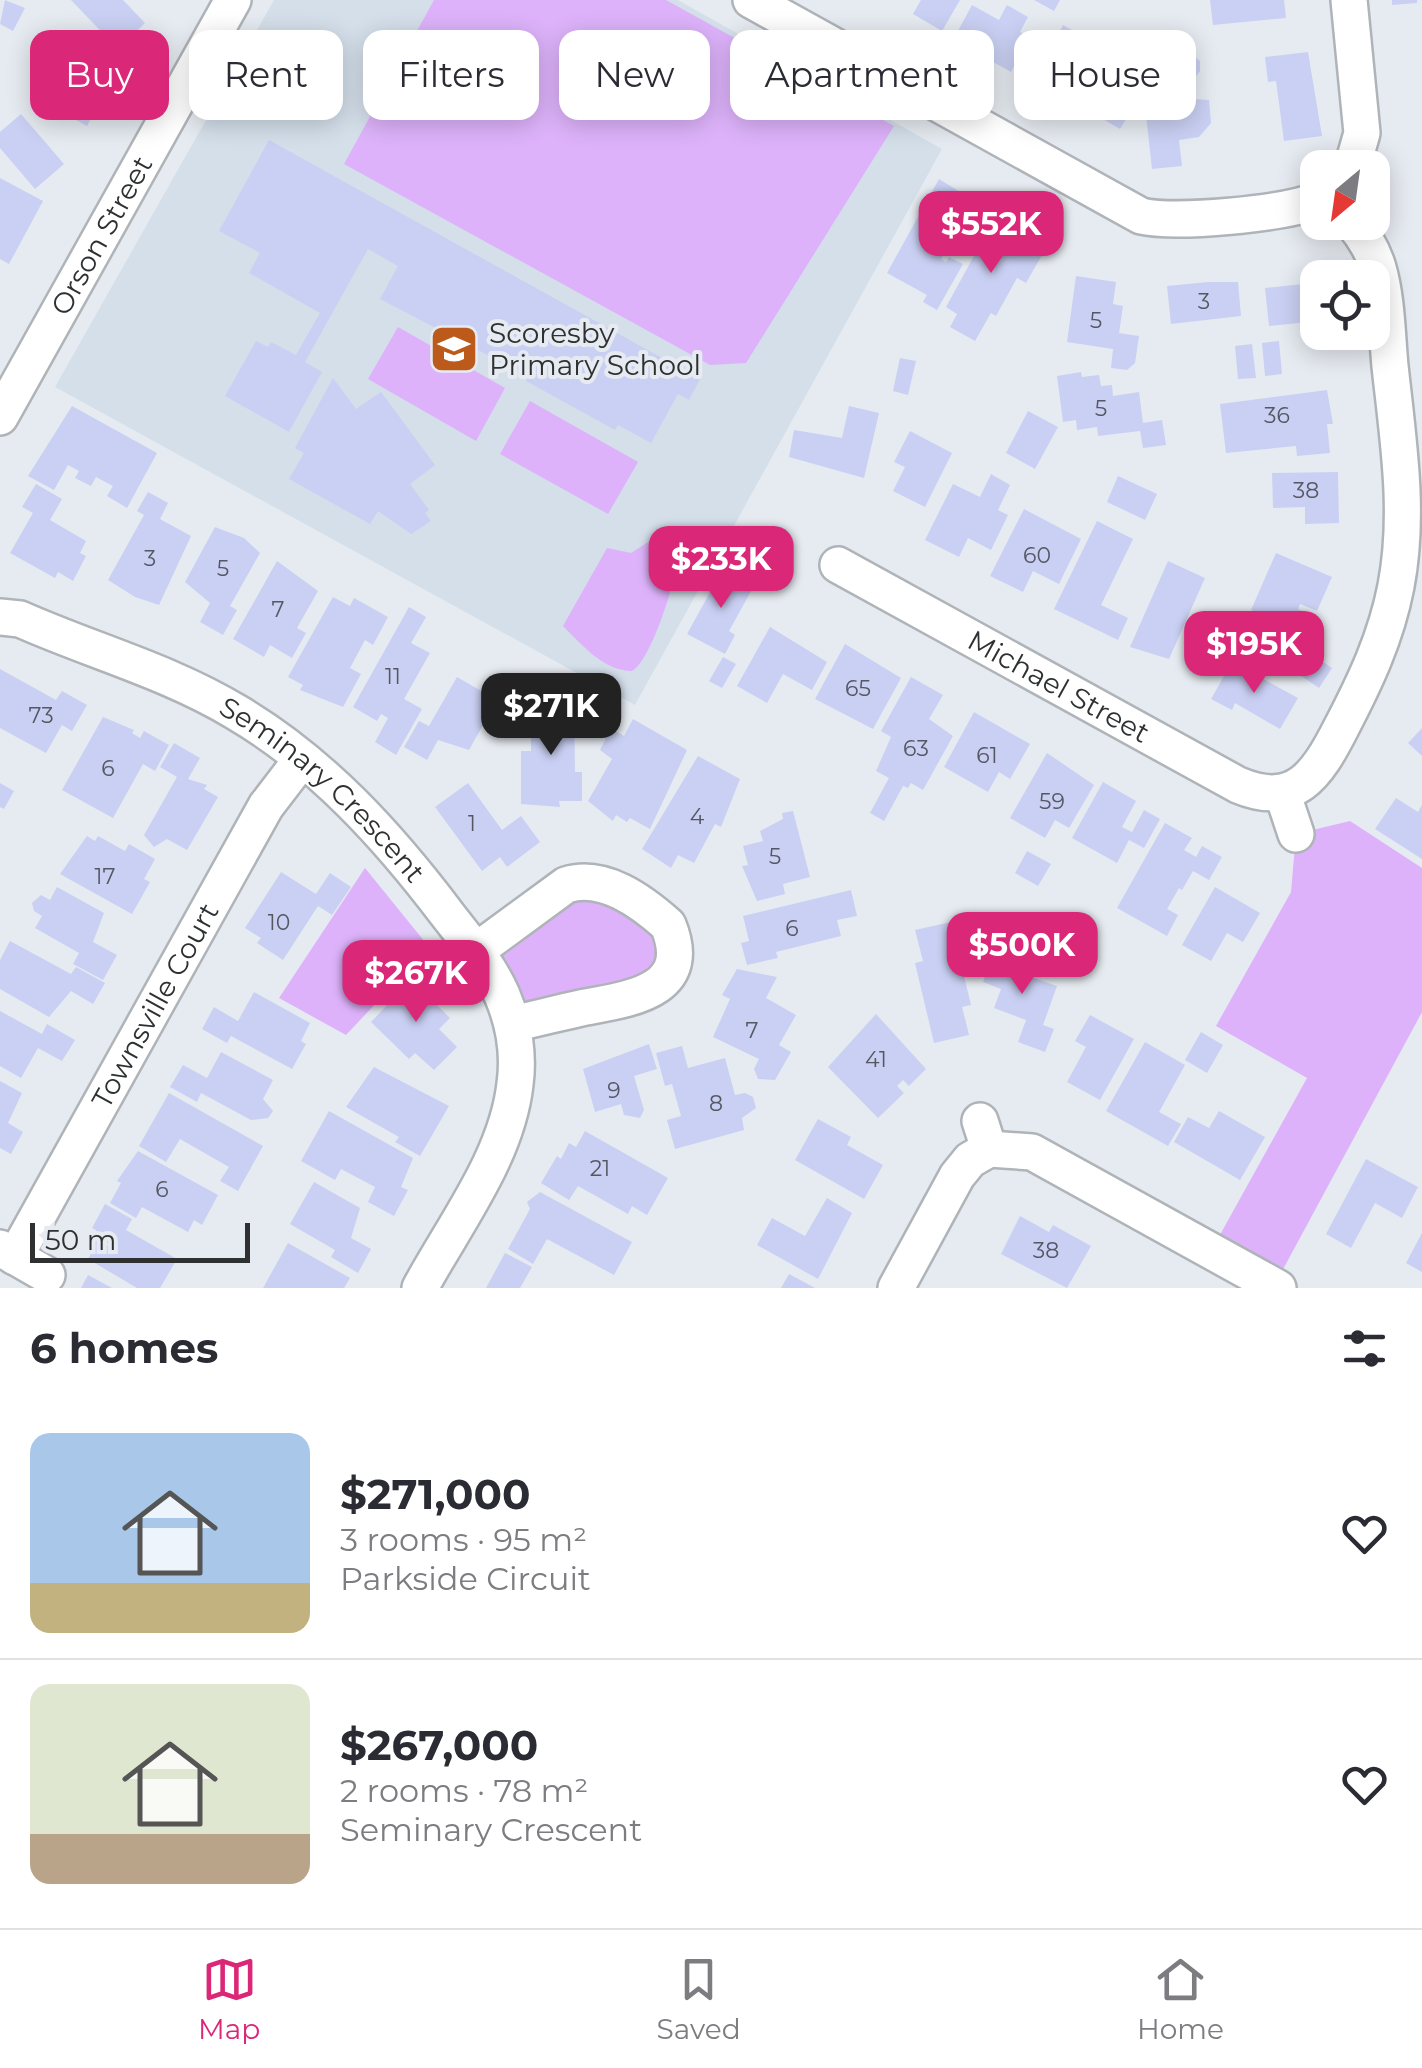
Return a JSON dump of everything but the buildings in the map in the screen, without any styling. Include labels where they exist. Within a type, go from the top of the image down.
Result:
[{"type":"street","name":"Orson Street","points":[[0,417],[232,0]]},
{"type":"street","points":[[751,0],[1140,216],[1176,220],[1300,206]]},
{"type":"street","points":[[1349,0],[1362,132],[1357,150]]},
{"type":"street","points":[[1296,834],[1283,795],[1293,791],[1326,756],[1372,667],[1396,584],[1402,540],[1402,483],[1381,280],[1365,240]]},
{"type":"street","name":"Michael Street","points":[[838,565],[1238,786],[1262,794],[1283,795]]},
{"type":"street","name":"Seminary Crescent","points":[[7,612],[193,689],[237,712],[302,759],[391,844],[476,951],[502,996],[512,1024],[516,1081],[506,1127],[420,1288]]},
{"type":"street","name":"Townsville Court","points":[[48,1276],[8,1253],[266,806],[302,759]]},
{"type":"street","points":[[476,951],[566,886],[581,880],[612,888],[668,924],[674,952],[671,967],[655,989],[626,1000],[512,1024]]},
{"type":"street","points":[[896,1288],[957,1176],[985,1135],[1032,1152],[1278,1288]]},
{"type":"shaded area","name":"Scoresby Primary School","points":[[274,0],[678,0],[731,30],[730,120],[891,120],[942,149],[635,705],[55,387],[206,120],[343,120],[343,30],[257,30]]},
{"type":"shaded area","points":[[434,0],[666,0],[730,35],[730,120],[883,120],[894,126],[746,363],[710,365],[344,164],[368,120],[539,120],[539,30],[418,30]]},
{"type":"shaded area","points":[[398,327],[505,388],[476,441],[368,379]]},
{"type":"shaded area","points":[[530,401],[638,462],[608,514],[500,454]]},
{"type":"shaded area","points":[[656,537],[680,553],[674,580],[640,664],[632,671],[622,670],[594,656],[563,626],[607,548],[631,553]]},
{"type":"shaded area","points":[[1350,821],[1422,868],[1422,1012],[1274,1286],[1211,1251],[1307,1078],[1216,1026],[1291,892],[1296,834]]},
{"type":"shaded area","points":[[365,868],[429,947],[346,1035],[279,998]]},
{"type":"shaded area","points":[[566,885],[655,913],[671,967],[512,1024],[476,951]]},
{"type":"place","name":"Scoresby Primary School","points":[[454,349]]}]
